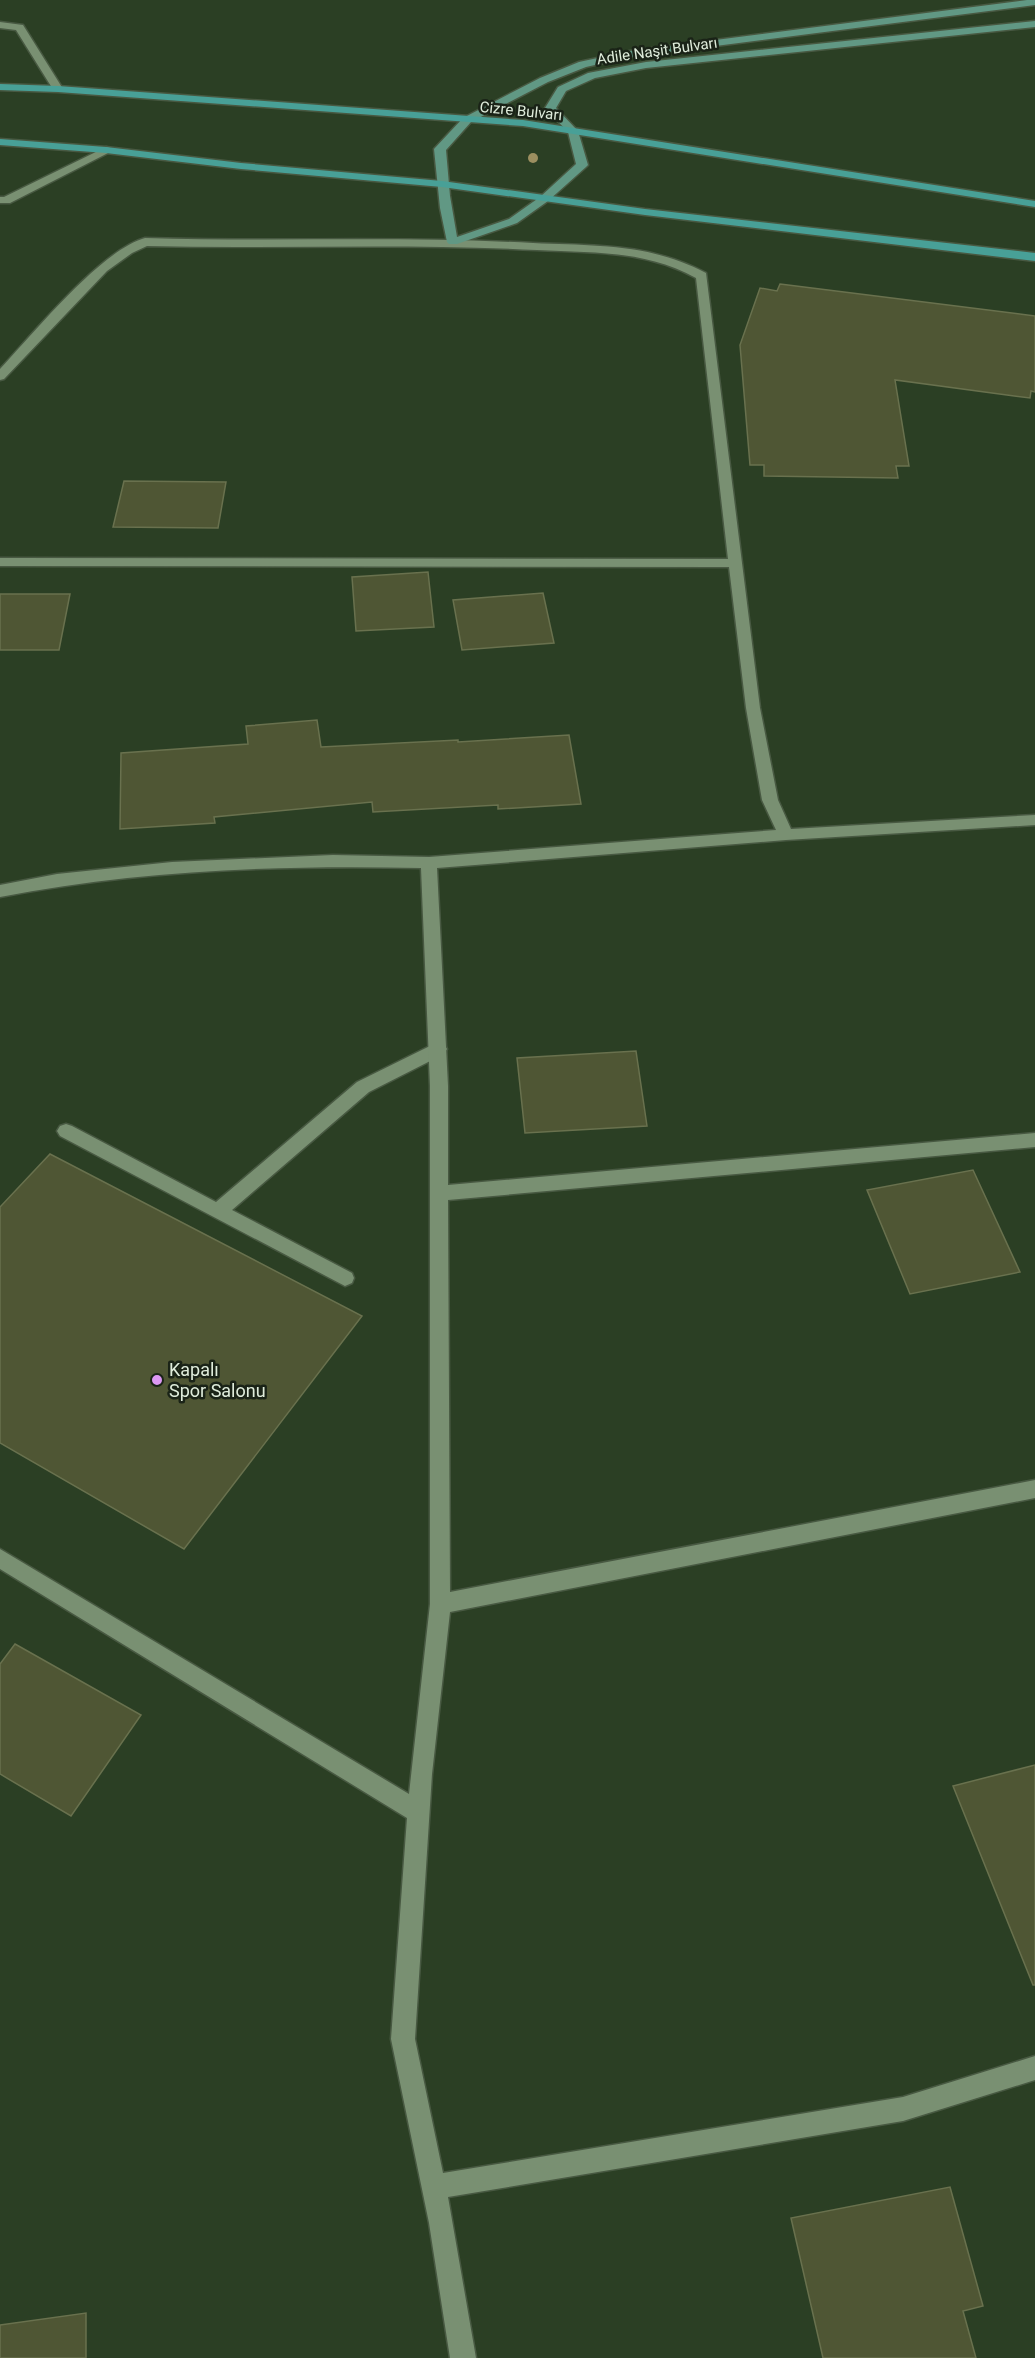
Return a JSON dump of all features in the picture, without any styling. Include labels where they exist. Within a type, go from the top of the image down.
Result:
[{"type":"main road","name":"Adile Naşit Bulvarı","points":[[453,242],[442,184],[440,149],[467,120],[544,80],[583,64],[630,54],[1035,2]]},
{"type":"main road","name":"Adile Naşit Bulvarı","points":[[573,131],[550,108],[562,89],[592,75],[646,65],[1035,24]]},
{"type":"main road","name":"Cizre Bulvarı","points":[[0,87],[58,89],[523,123],[1035,204]]},
{"type":"main road","points":[[453,242],[513,220],[544,199],[582,165],[573,131]]},
{"type":"main road","points":[[0,142],[106,150],[241,166],[442,184],[544,199],[1035,257]]},
{"type":"street","points":[[0,25],[18,27],[58,89]]},
{"type":"street","points":[[0,200],[6,201],[106,150]]},
{"type":"street","points":[[0,376],[103,268],[128,250],[145,242],[246,245],[453,242],[638,252],[680,264],[702,276],[753,708],[770,800],[786,835]]},
{"type":"street","points":[[0,562],[736,563]]},
{"type":"street","points":[[0,891],[57,880],[172,868],[333,861],[429,863],[786,835],[1035,820]]},
{"type":"street","points":[[429,863],[438,1049],[440,1604],[421,1774],[403,2039],[434,2187],[463,2358]]},
{"type":"street","points":[[218,1211],[363,1087],[438,1049]]},
{"type":"street","points":[[66,1131],[345,1278]]},
{"type":"street","points":[[440,1193],[1035,1140]]},
{"type":"street","points":[[440,1604],[1035,1489]]},
{"type":"street","points":[[0,1558],[419,1813]]},
{"type":"street","points":[[434,2187],[903,2109],[1035,2068]]},
{"type":"building","points":[[780,284],[1035,316],[1035,392],[1031,391],[1030,398],[895,380],[909,466],[896,466],[898,478],[764,476],[764,465],[750,465],[740,345],[760,288],[777,291]]},
{"type":"building","points":[[124,481],[226,482],[218,528],[113,527]]},
{"type":"building","points":[[428,572],[434,627],[356,631],[352,577]]},
{"type":"building","points":[[543,593],[554,643],[462,650],[453,600]]},
{"type":"building","points":[[0,594],[70,594],[59,650],[0,650]]},
{"type":"building","points":[[317,720],[321,747],[569,735],[581,804],[498,809],[498,805],[373,812],[372,802],[214,817],[215,823],[120,829],[121,753],[248,744],[246,726]]},
{"type":"building","points":[[636,1051],[647,1126],[525,1133],[517,1058]]},
{"type":"building","name":"Kapalı Spor Salonu","points":[[50,1154],[362,1316],[184,1549],[0,1443],[0,1207]]},
{"type":"building","points":[[973,1170],[1020,1272],[910,1294],[867,1190]]},
{"type":"building","points":[[15,1644],[141,1715],[71,1816],[0,1774],[0,1664]]},
{"type":"building","points":[[1035,1765],[1035,1985],[1033,1985],[953,1786]]},
{"type":"building","points":[[950,2187],[983,2306],[963,2311],[976,2358],[823,2358],[791,2218]]},
{"type":"building","points":[[86,2313],[86,2358],[0,2358],[0,2325]]},
{"type":"place","name":"Kapalı Spor Salonu","points":[[157,1380]]}]
